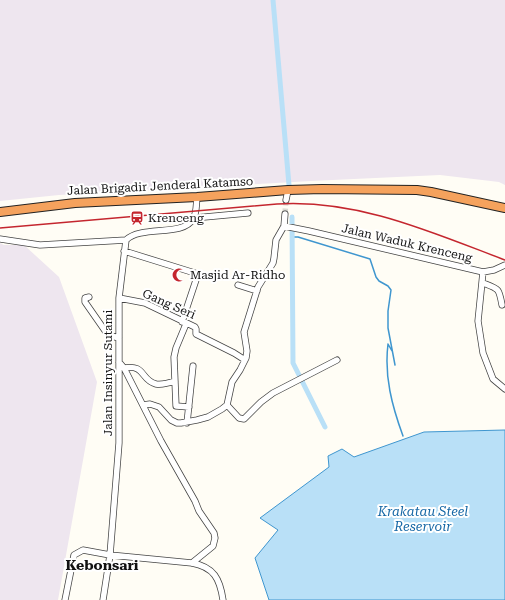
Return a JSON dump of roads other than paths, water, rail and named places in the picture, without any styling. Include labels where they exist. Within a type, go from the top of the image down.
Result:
[{"type":"highway","name":"Jalan Brigadir Jenderal Katamso","points":[[0,212],[75,203],[322,189],[417,190],[505,208]]},
{"type":"street","points":[[286,200],[290,190]]},
{"type":"street","points":[[0,239],[40,245],[126,240],[132,235],[138,233],[178,228],[189,224],[194,218],[197,197]]},
{"type":"street","points":[[194,218],[248,213]]},
{"type":"street","points":[[143,405],[150,404],[155,406],[162,410],[174,422],[186,423],[208,416],[227,405],[232,382],[247,354],[244,332],[257,291],[273,263],[276,240],[287,227],[285,214]]},
{"type":"street","name":"Jalan Waduk Krenceng","points":[[287,227],[484,272],[478,321],[483,353],[492,379],[505,389]]},
{"type":"street","name":"Jalan Insinyur Sutami","points":[[103,600],[110,555],[119,443],[119,298],[126,240]]},
{"type":"street","points":[[124,251],[198,274],[174,357],[176,406],[189,407]]},
{"type":"street","points":[[484,272],[494,270],[505,265]]},
{"type":"street","points":[[483,283],[497,288],[502,305]]},
{"type":"street","points":[[238,285],[257,291]]},
{"type":"street","points":[[89,297],[85,298],[85,302],[105,332],[110,337],[119,338]]},
{"type":"street","name":"Gang Seri","points":[[119,298],[145,303],[196,328],[196,334],[245,360]]},
{"type":"street","points":[[227,405],[239,418],[244,418],[263,400],[284,387],[337,360]]},
{"type":"street","points":[[119,362],[124,368],[199,511],[214,533],[215,538],[213,546],[192,563]]},
{"type":"street","points":[[124,368],[131,366],[137,368],[156,384],[175,381]]},
{"type":"street","points":[[186,423],[193,366]]},
{"type":"street","points":[[66,600],[74,555],[83,550],[110,555],[203,565],[212,572],[221,586],[223,600]]},
{"type":"water","name":"Krakatau Steel Reservoir","points":[[505,430],[505,600],[269,600],[255,558],[278,530],[260,518],[329,467],[328,456],[342,449],[354,457],[424,432]]},
{"type":"waterway","points":[[273,0],[289,185]]},
{"type":"waterway","points":[[292,217],[293,363],[325,427]]},
{"type":"waterway","points":[[292,237],[298,237],[370,259],[376,277],[391,290],[388,311],[388,328],[395,365]]},
{"type":"waterway","points":[[392,351],[388,344],[388,379],[395,413],[403,436]]},
{"type":"tunnel","points":[[285,214],[286,200]]},
{"type":"railway","points":[[0,228],[277,204],[307,204],[365,212],[394,220],[505,260]]},
{"type":"place","name":"Krenceng","points":[[137,218]]},
{"type":"place","name":"Masjid Ar-Ridho","points":[[179,275]]},
{"type":"district","name":"Kebonsari","points":[[102,565]]}]
